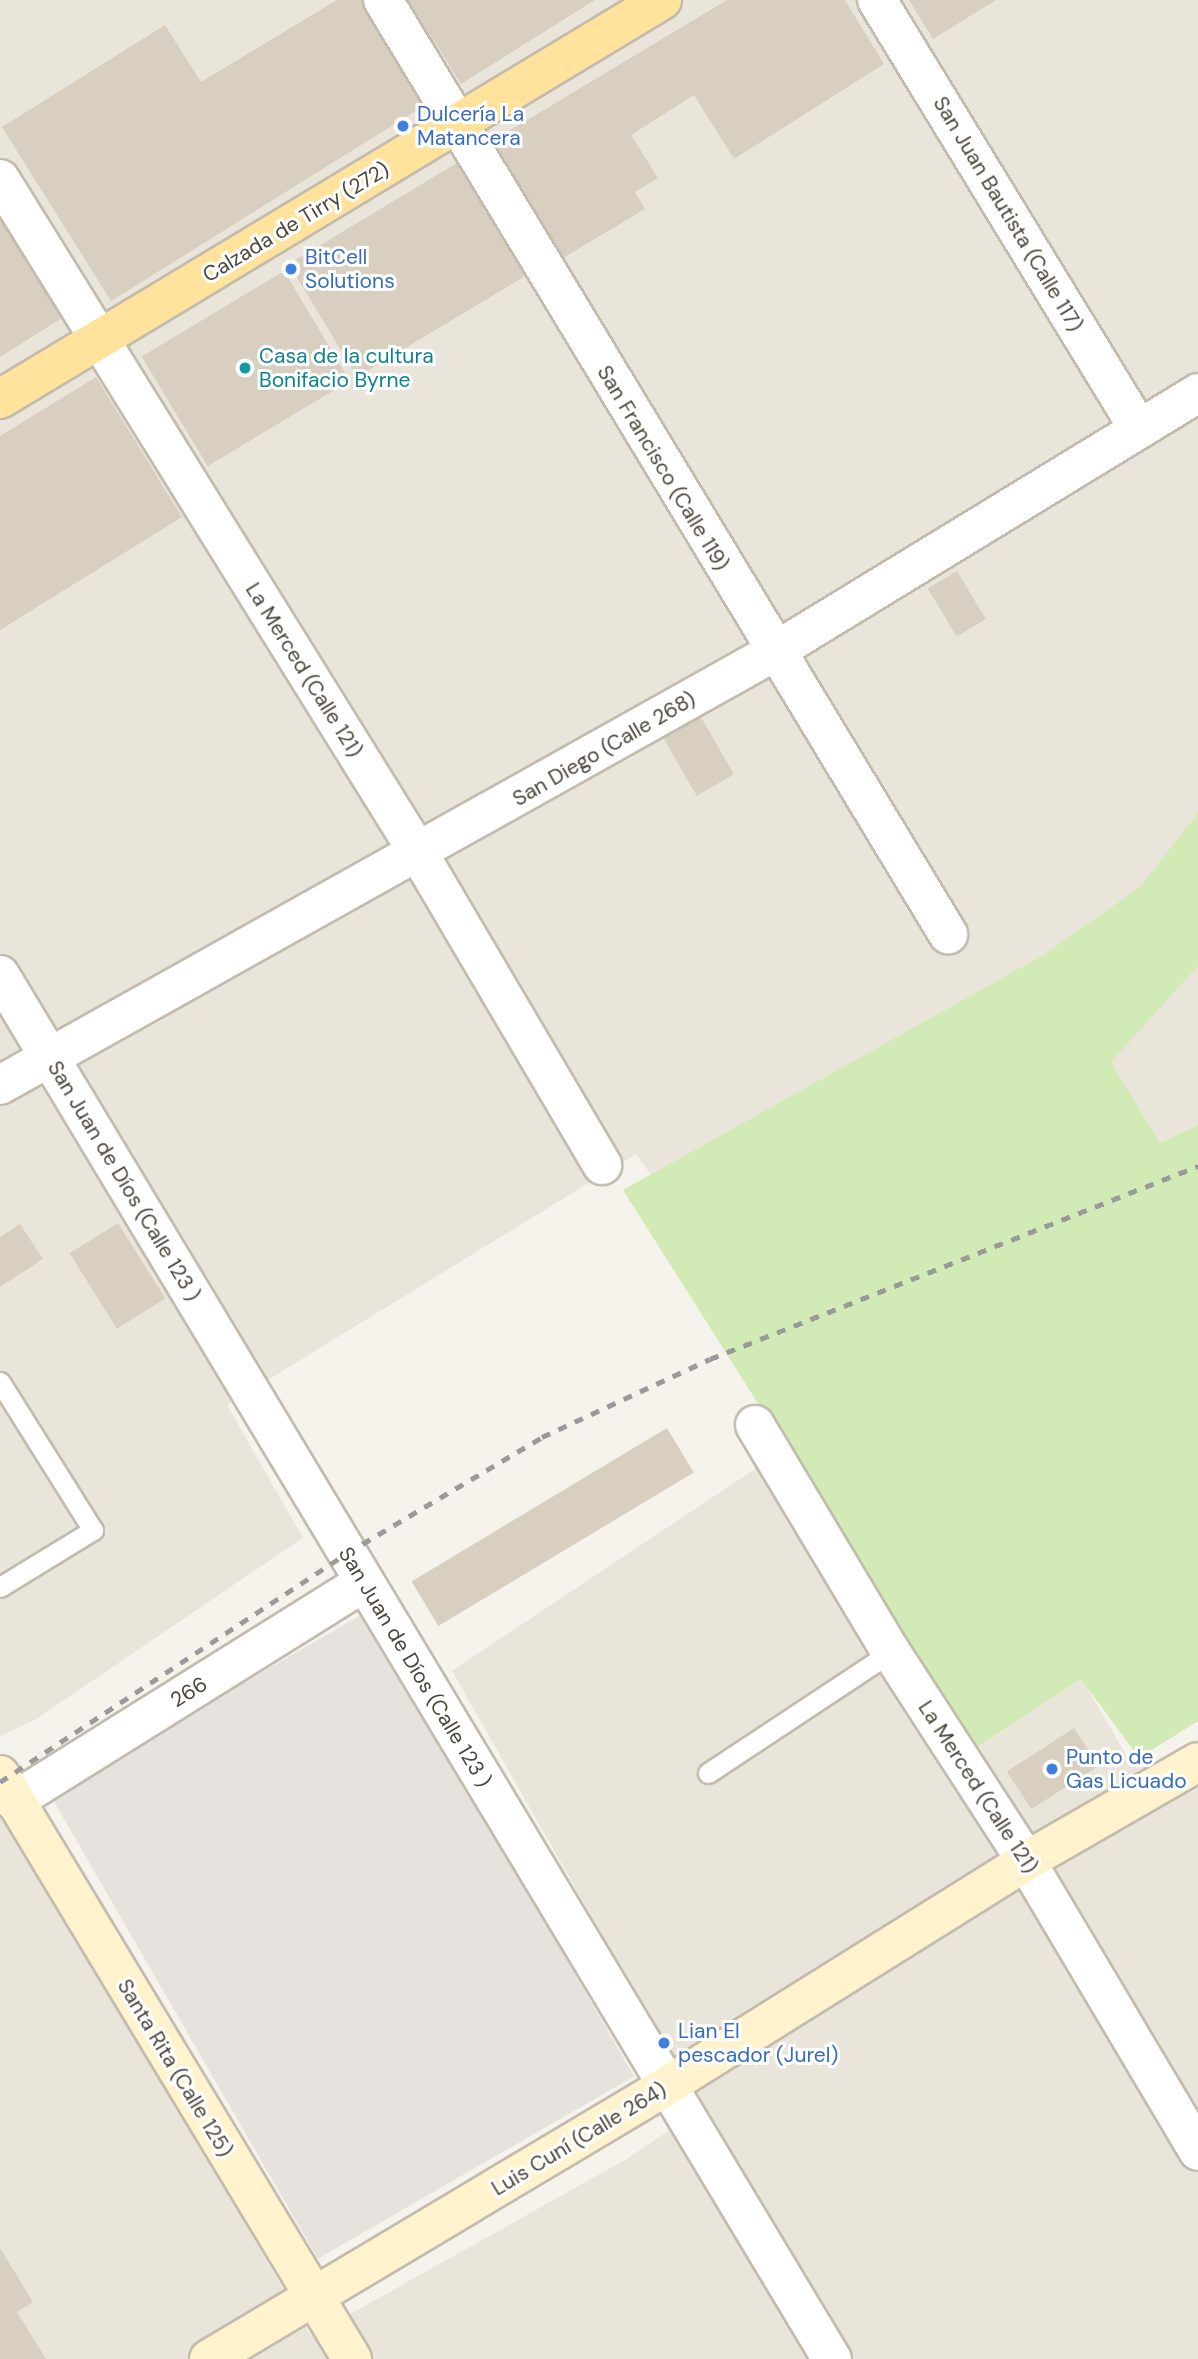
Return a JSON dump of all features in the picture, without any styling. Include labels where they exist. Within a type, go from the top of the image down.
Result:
[{"type":"main road","name":"Calzada de Tirry (272)","points":[[0,398],[662,0]]},
{"type":"street","name":"San Francisco (Calle 119)","points":[[383,0],[774,652],[948,934]]},
{"type":"street","name":"San Juan Bautista (Calle 117)","points":[[877,0],[1139,429]]},
{"type":"street","name":"La Merced (Calle 121)","points":[[0,179],[419,854],[602,1165]]},
{"type":"street","name":"San Diego (Calle 268)","points":[[0,1086],[49,1056],[419,854],[774,652],[1198,393]]},
{"type":"street","name":"San Juan de Díos (Calle 123 )","points":[[0,975],[665,2087],[832,2359]]},
{"type":"street","name":"La Merced (Calle 121)","points":[[755,1425],[891,1652],[1026,1861],[1198,2151]]},
{"type":"street","name":"266","points":[[5,1795],[364,1582]]},
{"type":"street","name":"Luis Cuní (Calle 264)","points":[[209,2359],[665,2087],[1026,1861],[1198,1762]]},
{"type":"street","name":"Santa Rita (Calle 125)","points":[[5,1795],[352,2359]]},
{"type":"lane","points":[[0,1382],[93,1530],[0,1587]]},
{"type":"lane","points":[[708,1773],[891,1652]]},
{"type":"shaded area","points":[[0,0],[1198,0],[1198,1125],[1160,1143],[1045,954],[651,1175],[636,1154],[227,1405],[303,1538],[33,1721],[0,1736]]},
{"type":"shaded area","points":[[782,1451],[969,1746],[977,1748],[1082,1679],[1133,1767],[1198,1754],[1198,2359],[0,2359],[0,1808],[311,2336],[625,2160],[701,2109],[452,1671]]},
{"type":"shaded area","points":[[366,1612],[634,2076],[318,2259],[50,1794]]},
{"type":"green space","points":[[1198,813],[1198,966],[1111,1062],[1160,1143],[1198,1125],[1198,1721],[1139,1758],[1081,1679],[976,1748],[623,1190],[1045,954],[1140,887]]},
{"type":"building","points":[[337,0],[362,0],[427,104],[111,301],[2,127],[165,25],[201,82]]},
{"type":"building","points":[[408,0],[595,0],[461,84]]},
{"type":"building","points":[[727,0],[845,0],[884,64],[734,159],[694,95],[631,135],[658,178],[635,192],[645,209],[563,258],[492,141]]},
{"type":"building","points":[[909,0],[996,0],[933,39]]},
{"type":"building","points":[[457,163],[525,276],[357,377],[289,264]]},
{"type":"building","points":[[0,207],[67,315],[0,357]]},
{"type":"building","name":"Casa de la cultura Bonifacio Byrne","points":[[284,271],[350,381],[208,466],[142,356]]},
{"type":"building","points":[[96,377],[182,517],[0,630],[0,436]]},
{"type":"building","points":[[957,571],[986,619],[957,637],[928,589]]},
{"type":"building","points":[[698,712],[734,774],[697,796],[661,734]]},
{"type":"building","points":[[118,1223],[165,1298],[117,1329],[70,1253]]},
{"type":"building","points":[[20,1224],[43,1259],[0,1287],[0,1237]]},
{"type":"building","points":[[667,1428],[694,1473],[438,1626],[412,1581]]},
{"type":"building","name":"Punto de Gas Licuado","points":[[1074,1728],[1099,1766],[1031,1809],[1007,1772]]},
{"type":"building","points":[[0,2248],[33,2302],[17,2312],[46,2359],[0,2359]]},
{"type":"railway","points":[[0,1782],[347,1553],[542,1437],[710,1359],[1198,1166]]},
{"type":"place","name":"Dulcería La Matancera","points":[[403,126]]},
{"type":"place","name":"BitCell Solutions","points":[[291,269]]},
{"type":"place","name":"Casa de la cultura Bonifacio Byrne","points":[[245,368]]},
{"type":"place","name":"Punto de Gas Licuado","points":[[1052,1769]]},
{"type":"place","name":"Lian El pescador (Jurel)","points":[[664,2043]]}]
